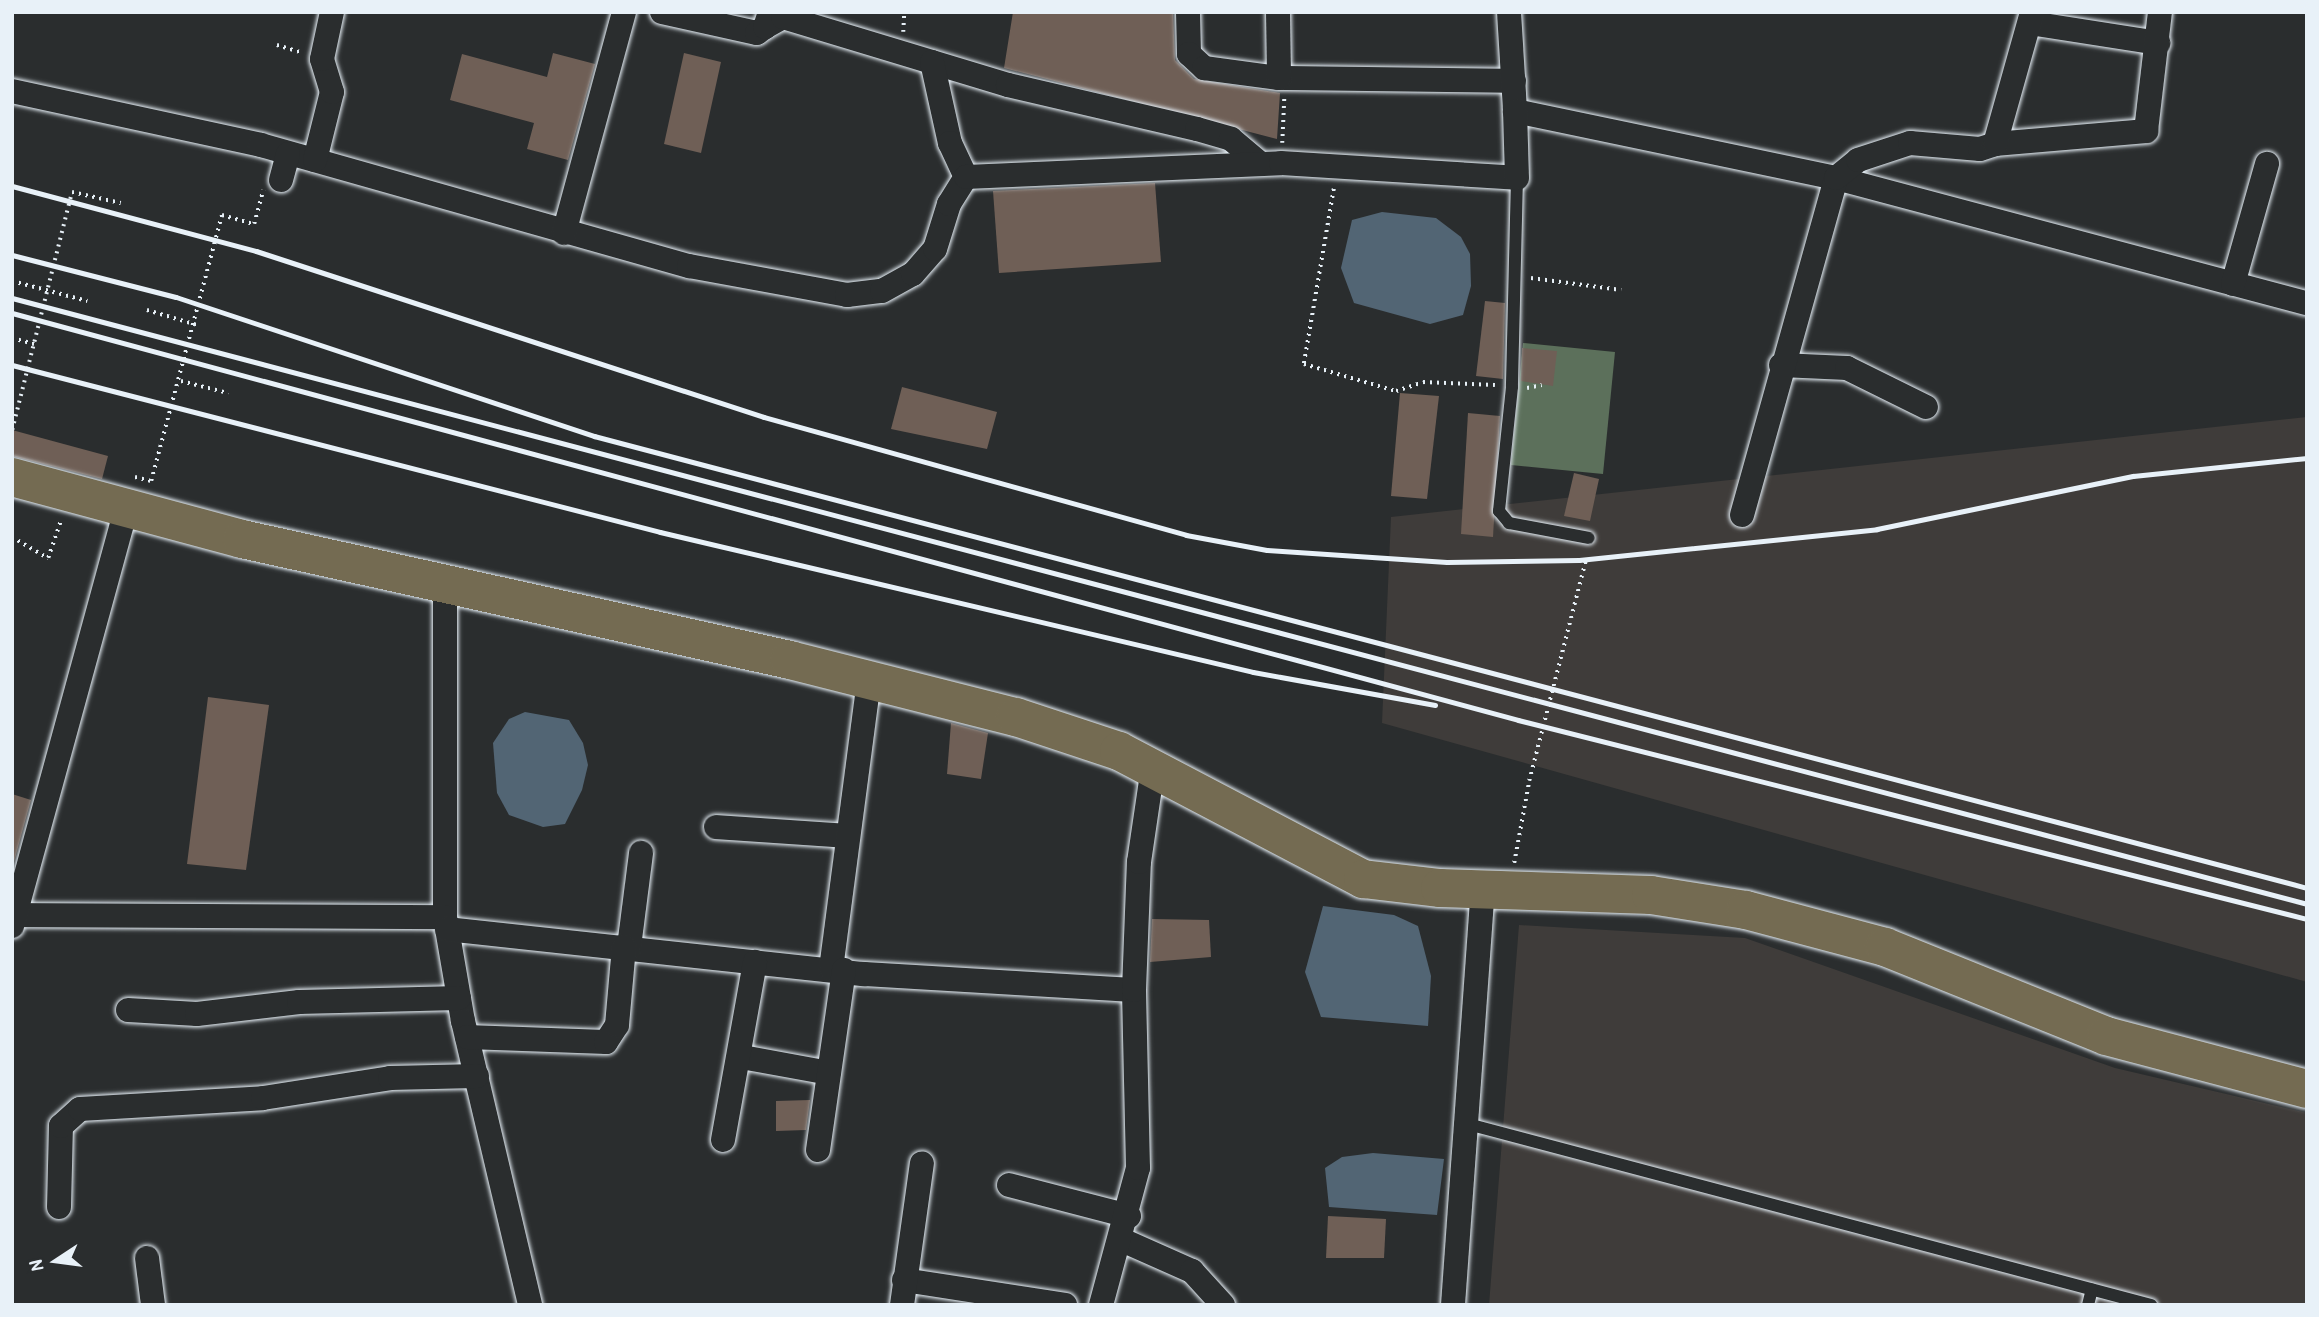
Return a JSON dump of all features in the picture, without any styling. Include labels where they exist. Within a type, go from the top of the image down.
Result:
[{"type":"main road","points":[[12,477],[70,492],[129,493],[445,585],[869,679],[1016,717],[1153,767],[1363,879],[1497,890],[1651,895],[1746,910],[1885,947],[2105,1036],[2307,1088]]},
{"type":"street","points":[[315,160],[332,92],[322,59],[332,12]]},
{"type":"street","points":[[564,233],[624,12]]},
{"type":"street","points":[[662,12],[757,33],[768,20],[783,17],[932,62],[1231,139],[1271,163]]},
{"type":"street","points":[[1188,12],[1193,64],[1282,78],[1514,81]]},
{"type":"street","points":[[1278,12],[1282,78]]},
{"type":"street","points":[[966,177],[1271,163],[1517,178],[1509,12]]},
{"type":"street","points":[[1742,515],[1781,365],[1836,178],[1858,160],[1910,143],[1980,149],[1995,144],[2138,137],[2151,118],[2160,12]]},
{"type":"street","points":[[1995,144],[2031,18],[2158,43]]},
{"type":"street","points":[[932,62],[950,143],[966,177]]},
{"type":"street","points":[[12,91],[288,153],[564,233],[689,266],[846,295],[882,291],[913,274],[936,248],[949,204],[966,177]]},
{"type":"street","points":[[1515,111],[1836,178],[2307,303]]},
{"type":"street","points":[[281,180],[288,153]]},
{"type":"street","points":[[2233,284],[2267,164]]},
{"type":"street","points":[[1781,365],[1847,368],[1926,407]]},
{"type":"street","points":[[129,493],[13,919],[446,923],[755,962],[1134,990]]},
{"type":"street","points":[[445,585],[446,923],[467,1037],[530,1305]]},
{"type":"street","points":[[818,1150],[830,1073],[848,836],[869,679]]},
{"type":"street","points":[[1101,1305],[1126,1228],[1139,1127],[1134,990],[1139,862],[1153,767]]},
{"type":"street","points":[[716,827],[848,836]]},
{"type":"street","points":[[467,1037],[606,1042],[617,1026],[641,853]]},
{"type":"street","points":[[1454,1305],[1464,1122],[1497,890]]},
{"type":"street","points":[[723,1140],[741,1057],[755,962]]},
{"type":"street","points":[[128,1010],[198,1014],[299,1002],[459,998]]},
{"type":"street","points":[[741,1057],[830,1073]]},
{"type":"street","points":[[59,1207],[61,1126],[79,1109],[263,1098],[390,1078],[477,1076]]},
{"type":"street","points":[[922,1163],[903,1293],[1065,1305]]},
{"type":"street","points":[[1009,1185],[1126,1228],[1192,1272],[1223,1305]]},
{"type":"street","points":[[147,1258],[153,1305]]},
{"type":"lane","points":[[1517,178],[1512,387],[1501,516],[1589,538]]},
{"type":"lane","points":[[1464,1122],[2151,1305]]},
{"type":"lane","points":[[2088,1305],[2092,1289]]},
{"type":"path","points":[[1271,163],[1282,78]]},
{"type":"path","points":[[1338,166],[1304,364],[1396,391],[1423,382],[1512,387]]},
{"type":"path","points":[[12,430],[72,192],[121,203]]},
{"type":"path","points":[[129,493],[152,481],[222,215],[254,224]]},
{"type":"path","points":[[1515,276],[1620,290]]},
{"type":"path","points":[[12,281],[87,300]]},
{"type":"path","points":[[147,310],[197,325]]},
{"type":"path","points":[[12,338],[34,344]]},
{"type":"path","points":[[181,381],[228,393]]},
{"type":"path","points":[[12,537],[48,558],[70,492]]},
{"type":"path","points":[[1497,890],[1529,781],[1586,559]]},
{"type":"shaded area","points":[[2307,417],[2307,982],[1382,723],[1391,517]]},
{"type":"shaded area","points":[[1519,925],[1745,938],[2115,1068],[2307,1113],[2307,1305],[1489,1305]]},
{"type":"green space","points":[[1523,343],[1615,352],[1603,474],[1511,465]]},
{"type":"water","points":[[1382,212],[1436,218],[1461,237],[1470,254],[1471,286],[1463,315],[1430,324],[1354,303],[1341,268],[1352,220]]},
{"type":"water","points":[[525,712],[569,720],[583,743],[588,765],[582,790],[565,824],[543,827],[509,815],[497,793],[493,743],[509,719]]},
{"type":"water","points":[[1323,906],[1394,915],[1418,926],[1431,976],[1428,1026],[1321,1017],[1305,972]]},
{"type":"water","points":[[1373,1153],[1444,1159],[1437,1215],[1329,1207],[1325,1168],[1342,1157]]},
{"type":"building","points":[[1013,12],[1173,12],[1175,60],[1194,79],[1280,93],[1277,139],[1004,68]]},
{"type":"building","points":[[553,53],[595,64],[568,160],[527,149],[534,123],[450,100],[462,54],[547,77]]},
{"type":"building","points":[[684,53],[721,62],[701,153],[664,144]]},
{"type":"building","points":[[1155,183],[1161,262],[999,273],[993,191]]},
{"type":"building","points":[[1485,301],[1505,303],[1503,379],[1476,376]]},
{"type":"building","points":[[1522,348],[1557,351],[1553,386],[1521,381]]},
{"type":"building","points":[[902,387],[997,412],[987,449],[891,429]]},
{"type":"building","points":[[1400,393],[1439,396],[1427,499],[1391,496]]},
{"type":"building","points":[[1468,413],[1500,416],[1493,537],[1461,534]]},
{"type":"building","points":[[12,430],[108,456],[102,479],[12,456]]},
{"type":"building","points":[[1574,473],[1599,479],[1590,521],[1564,516]]},
{"type":"building","points":[[208,697],[269,705],[246,870],[187,864]]},
{"type":"building","points":[[951,723],[988,733],[981,779],[947,774]]},
{"type":"building","points":[[12,794],[31,800],[12,869]]},
{"type":"building","points":[[1152,919],[1209,920],[1211,957],[1150,962]]},
{"type":"building","points":[[810,1100],[806,1130],[776,1131],[776,1101]]},
{"type":"building","points":[[1328,1216],[1386,1219],[1384,1258],[1326,1258]]},
{"type":"railway","points":[[12,186],[256,251],[764,417],[1186,535],[1267,550],[1447,562],[1579,560],[1877,529],[2133,476],[2307,458]]},
{"type":"railway","points":[[12,255],[176,297],[594,436],[2307,888]]},
{"type":"railway","points":[[12,298],[2307,904]]},
{"type":"railway","points":[[12,313],[1518,720],[2307,919]]},
{"type":"railway","points":[[12,365],[660,532],[1253,672],[1435,705]]}]
